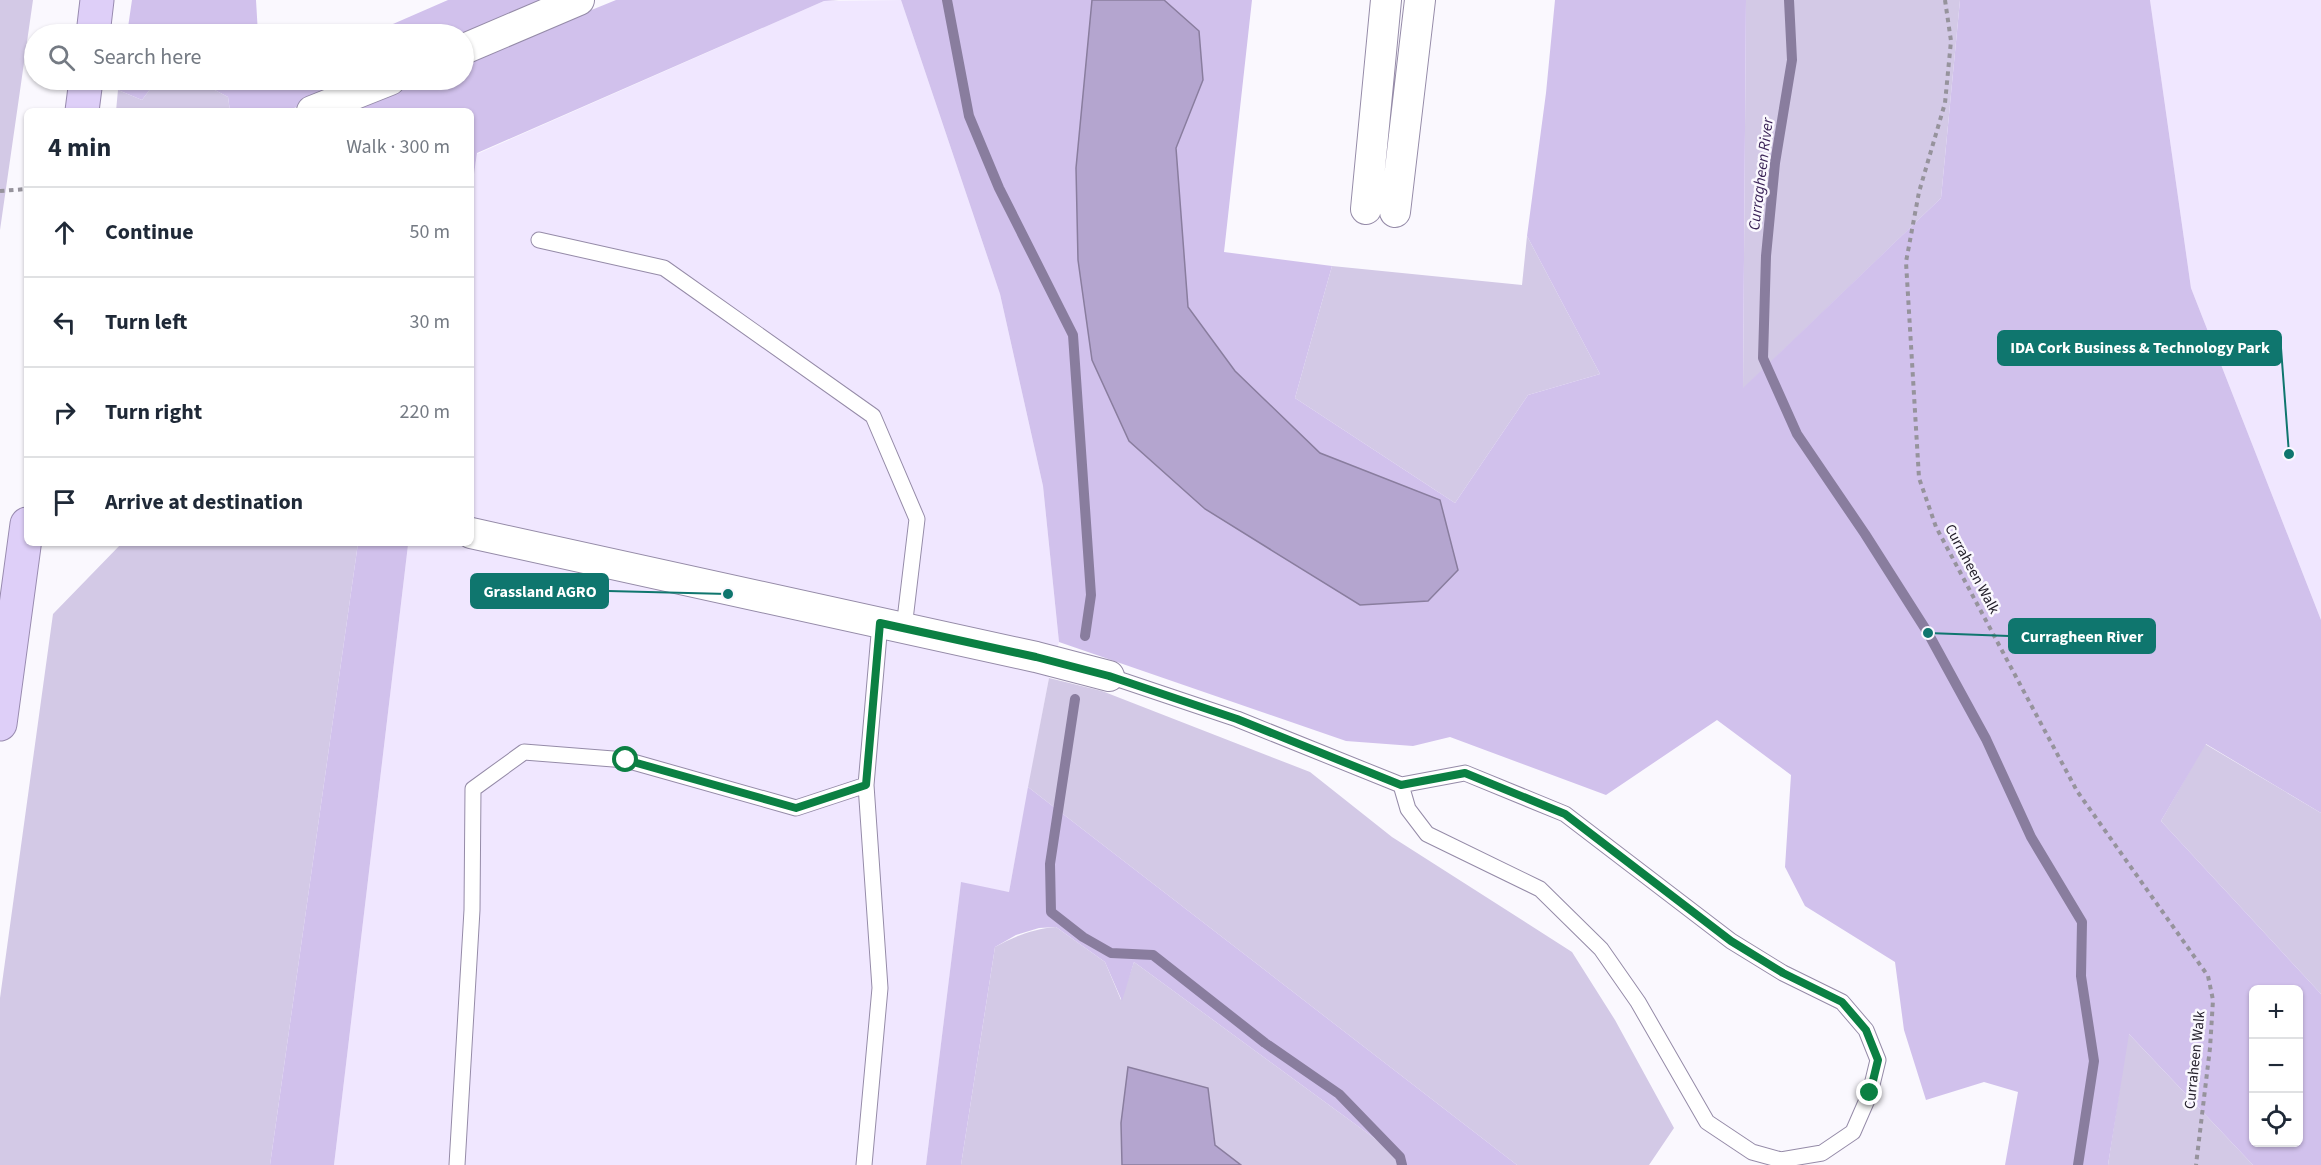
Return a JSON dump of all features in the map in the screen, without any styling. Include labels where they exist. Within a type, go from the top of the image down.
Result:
[{"type":"highway","points":[[94,24],[97,0]]},
{"type":"highway","points":[[82,108],[85,90]]},
{"type":"highway","points":[[0,724],[24,546]]},
{"type":"street","points":[[474,45],[579,0]]},
{"type":"street","points":[[1366,209],[1386,0]]},
{"type":"street","points":[[1395,212],[1420,0]]},
{"type":"street","points":[[320,108],[365,90]]},
{"type":"street","points":[[474,534],[1036,657],[1109,676]]},
{"type":"lane","points":[[539,240],[664,268],[873,416],[917,519],[892,625],[866,785],[880,988],[864,1165]]},
{"type":"lane","points":[[1109,676],[1237,719],[1401,785],[1465,773],[1565,814],[1731,941],[1783,973],[1842,1002],[1866,1030],[1878,1060],[1870,1093],[1853,1132],[1822,1153],[1781,1160],[1752,1152],[1707,1122],[1638,1002],[1601,949],[1540,889],[1427,834],[1408,809],[1401,785]]},
{"type":"lane","points":[[457,1165],[472,910],[473,789],[524,752],[626,760],[796,808],[866,785]]},
{"type":"path","name":"Curraheen Walk","points":[[1945,0],[1951,41],[1945,103],[1919,192],[1906,262],[1919,478],[1936,527],[2077,791],[2208,976],[2213,1000],[2212,1024],[2196,1165]]},
{"type":"path","points":[[0,191],[24,189]]},
{"type":"shaded area","points":[[0,0],[33,0],[30,24],[24,24],[24,63],[0,230]]},
{"type":"shaded area","points":[[132,0],[256,0],[257,24],[128,24]]},
{"type":"shaded area","points":[[448,0],[551,0],[474,30],[474,24],[393,24]]},
{"type":"shaded area","points":[[616,0],[839,0],[824,1],[477,153],[474,174],[474,108],[351,108],[396,90],[474,90],[474,58]]},
{"type":"shaded area","points":[[901,0],[1000,294],[1043,486],[1059,642],[1049,678],[1009,892],[961,883],[926,1165],[334,1165],[408,546],[474,546],[474,175],[477,154],[824,1]]},
{"type":"shaded area","points":[[901,0],[1252,0],[1224,252],[1332,266],[1295,398],[1455,503],[1528,395],[1600,374],[1527,236],[1546,93],[1555,0],[1746,0],[1743,388],[1941,198],[1960,0],[2150,0],[2191,288],[2321,620],[2321,813],[2206,744],[2161,821],[2321,994],[2321,1165],[2253,1165],[2129,1034],[2108,1165],[2005,1165],[2018,1092],[1984,1082],[1926,1100],[1904,1030],[1895,962],[1805,906],[1785,867],[1791,775],[1717,720],[1606,795],[1450,737],[1413,746],[1346,741],[1059,642],[1043,486],[1000,294]]},
{"type":"shaded area","points":[[1092,0],[1164,0],[1199,31],[1203,80],[1176,148],[1188,307],[1235,371],[1320,453],[1440,500],[1458,570],[1428,601],[1360,605],[1205,509],[1129,441],[1092,360],[1078,260],[1076,168]]},
{"type":"shaded area","points":[[1746,0],[1960,0],[1941,198],[1743,389]]},
{"type":"shaded area","points":[[2150,0],[2321,0],[2321,620],[2191,288]]},
{"type":"shaded area","points":[[118,90],[142,100],[150,90],[215,90],[228,97],[230,108],[116,108]]},
{"type":"shaded area","points":[[118,90],[150,90],[142,100]]},
{"type":"shaded area","points":[[215,90],[338,90],[294,108],[230,108],[228,97]]},
{"type":"shaded area","points":[[1527,236],[1600,374],[1528,395],[1455,503],[1295,398],[1332,266],[1522,285]]},
{"type":"shaded area","points":[[119,546],[358,546],[270,1165],[0,1165],[0,998],[53,614]]},
{"type":"shaded area","points":[[358,546],[408,546],[334,1165],[270,1165]]},
{"type":"shaded area","points":[[1049,678],[1102,691],[1310,772],[1392,837],[1572,952],[1615,1020],[1674,1128],[1649,1165],[1517,1165],[1028,787]]},
{"type":"shaded area","points":[[2205,744],[2321,813],[2321,994],[2161,821]]},
{"type":"shaded area","points":[[1028,787],[1517,1165],[1402,1165],[1400,1157],[1134,962],[1122,1001],[1105,962],[1056,927],[1039,928],[1016,935],[995,947],[961,1165],[926,1165],[961,882],[1009,892]]},
{"type":"shaded area","points":[[1056,927],[1105,962],[1121,1000],[1134,962],[1400,1157],[1402,1165],[1241,1165],[1215,1145],[1208,1088],[1121,1123],[1122,1165],[961,1165],[995,947],[1024,934]]},
{"type":"shaded area","points":[[2128,1033],[2253,1165],[2108,1165]]},
{"type":"shaded area","points":[[1128,1067],[1208,1088],[1215,1145],[1241,1165],[1122,1165],[1121,1123]]},
{"type":"waterway","points":[[947,0],[969,116],[999,188],[1073,335],[1091,595],[1085,636]]},
{"type":"waterway","name":"Curragheen River","points":[[1789,0],[1792,60],[1775,163],[1766,256],[1763,358],[1797,434],[1865,534],[1928,633],[1986,739],[2031,837],[2082,922],[2081,976],[2094,1061],[2078,1165]]},
{"type":"waterway","points":[[1075,699],[1050,864],[1051,912],[1083,937],[1111,953],[1153,955],[1265,1043],[1339,1094],[1400,1157],[1402,1165]]},
{"type":"place","name":"IDA Cork Business & Technology Park","points":[[2289,454]]},
{"type":"place","name":"Grassland AGRO","points":[[728,594]]},
{"type":"place","name":"Curragheen River","points":[[1928,633]]},
{"type":"route","points":[[626,760],[796,808],[866,785],[880,623],[1036,657],[1109,676],[1237,719],[1401,785],[1465,773],[1565,814],[1731,941],[1783,973],[1842,1002],[1866,1030],[1878,1060],[1870,1093]]}]
